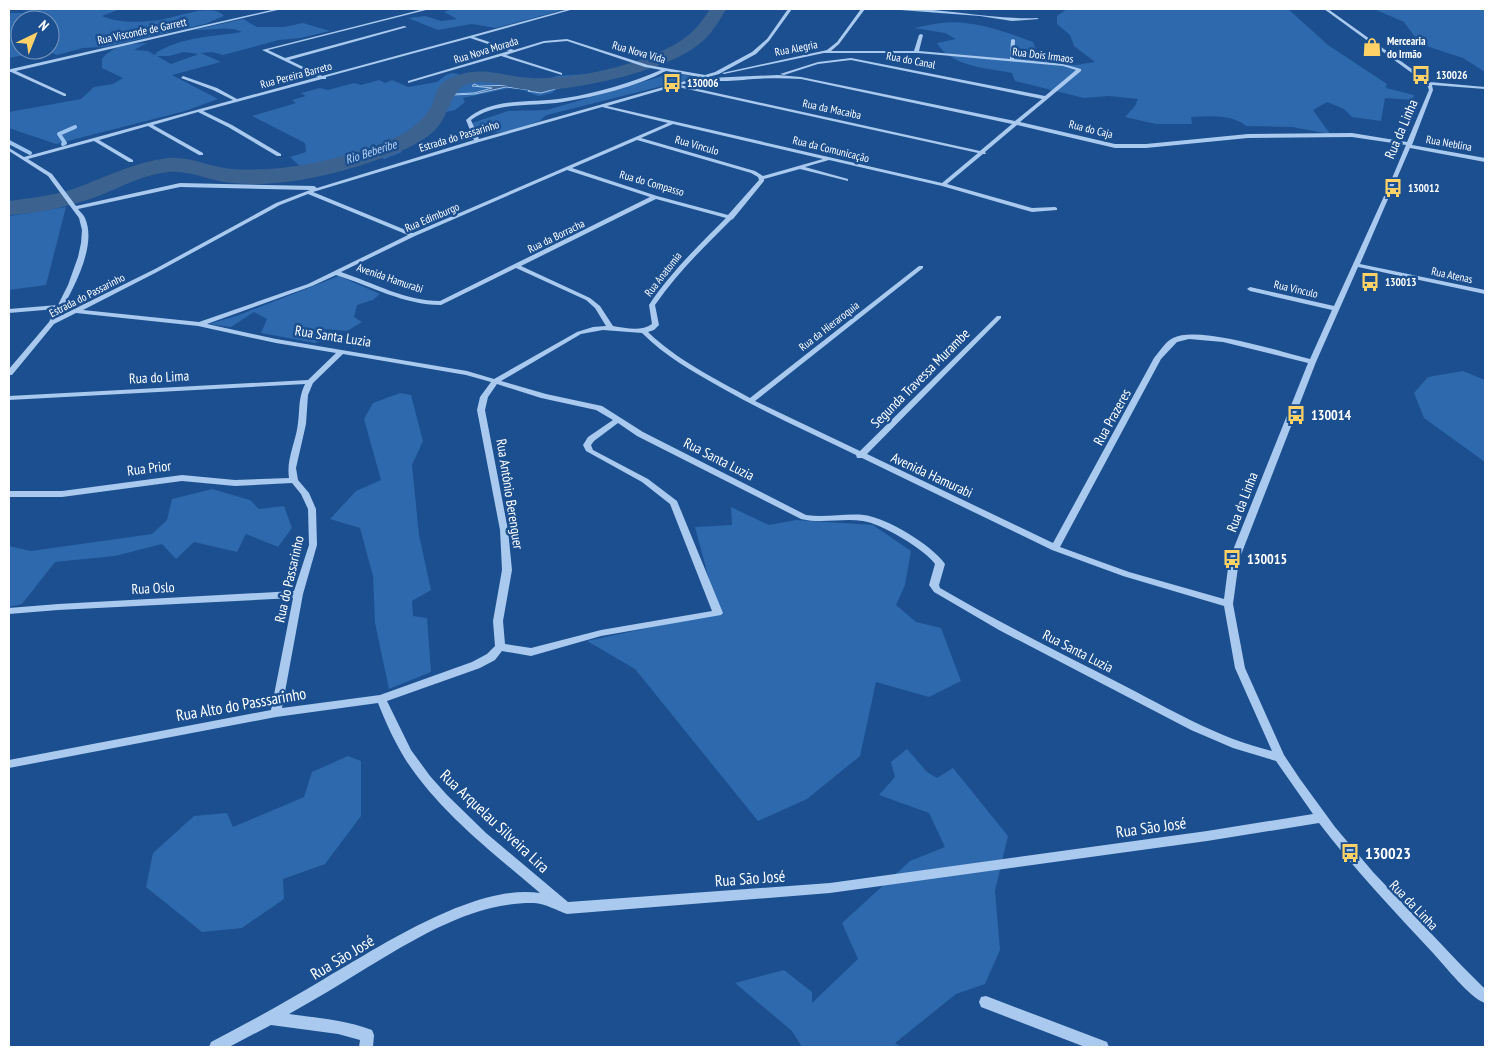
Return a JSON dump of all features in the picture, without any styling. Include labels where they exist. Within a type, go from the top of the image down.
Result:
[{"type":"street","name":"Rua Visconde de Garrett","points":[[10,70],[280,9]]},
{"type":"street","points":[[324,78],[264,50],[428,9]]},
{"type":"street","name":"Rua Pereira Barreto","points":[[25,158],[572,9]]},
{"type":"street","name":"Estrada do Passarinho","points":[[9,373],[52,323],[74,310],[157,270],[278,204],[320,188],[477,140],[704,78],[754,53],[768,40],[790,9]]},
{"type":"street","name":"Rua Alegria","points":[[714,74],[826,52],[838,43],[863,9]]},
{"type":"street","points":[[889,9],[980,14],[1012,20],[1037,19]]},
{"type":"street","points":[[977,9],[980,14]]},
{"type":"street","points":[[1326,9],[1429,83],[1485,88]]},
{"type":"street","points":[[284,60],[406,27]]},
{"type":"street","points":[[916,52],[921,35]]},
{"type":"street","points":[[470,37],[514,51]]},
{"type":"street","name":"Rua Nova Morada","points":[[410,82],[544,42],[567,40]]},
{"type":"street","name":"Rua Nova Vida","points":[[567,40],[647,66],[704,78]]},
{"type":"street","points":[[1012,60],[1013,40]]},
{"type":"street","name":"Rua Dois Irmaos","points":[[826,52],[916,52],[1063,65],[1079,70],[1067,83],[1015,123],[984,153],[943,185]]},
{"type":"street","points":[[502,55],[560,74]]},
{"type":"street","name":"Rua do Canal","points":[[772,76],[818,63],[851,59],[1046,98]]},
{"type":"street","points":[[10,70],[64,95]]},
{"type":"street","points":[[477,140],[468,120],[490,108],[562,100],[640,80],[664,70]]},
{"type":"street","name":"Rua Alegria","points":[[704,78],[745,79],[772,76],[801,78]]},
{"type":"street","points":[[183,77],[238,101]]},
{"type":"street","name":"Rua do Caja","points":[[801,78],[1115,146],[1146,146],[1248,136],[1352,135],[1410,145]]},
{"type":"street","name":"Rua da Linha","points":[[1429,83],[1430,96],[1410,145],[1312,362],[1234,560],[1228,604],[1240,668],[1280,758],[1321,818],[1379,889],[1483,992]]},
{"type":"street","name":"Rua da Macaiba","points":[[675,86],[984,153]]},
{"type":"street","name":"Rua da Comunicação","points":[[603,106],[943,185],[1032,210],[1054,209]]},
{"type":"street","points":[[199,111],[230,126],[279,155]]},
{"type":"street","name":"Rua Edimburgo","points":[[198,324],[276,298],[336,273],[414,236],[671,123]]},
{"type":"street","points":[[148,124],[202,154]]},
{"type":"street","points":[[473,131],[500,134]]},
{"type":"street","name":"Rua Vinculo","points":[[636,138],[753,172],[762,178]]},
{"type":"street","points":[[94,139],[131,161]]},
{"type":"street","name":"Rua Neblina","points":[[1410,145],[1485,160]]},
{"type":"street","points":[[9,149],[50,175],[85,226],[82,259],[52,323]]},
{"type":"street","points":[[762,178],[827,158]]},
{"type":"street","points":[[800,167],[846,180]]},
{"type":"street","name":"Rua do Compasso","points":[[567,168],[655,197],[731,218]]},
{"type":"street","name":"Rua Anatomia","points":[[644,331],[656,325],[652,305],[661,290],[694,251],[731,218],[756,189],[762,178]]},
{"type":"street","points":[[74,208],[180,185],[320,188]]},
{"type":"street","points":[[308,192],[414,236]]},
{"type":"street","name":"Rua da Borracha","points":[[464,291],[655,197]]},
{"type":"street","name":"Rua Atenas","points":[[1356,265],[1485,292]]},
{"type":"street","points":[[517,266],[588,299],[598,307],[611,328]]},
{"type":"street","name":"Rua da Hieraroquia","points":[[750,401],[921,268]]},
{"type":"street","name":"Avenida Hamurabi","points":[[336,273],[428,303],[441,303],[464,291]]},
{"type":"street","name":"Rua Vinculo","points":[[1250,289],[1336,310]]},
{"type":"street","points":[[9,311],[60,307]]},
{"type":"street","name":"Rua Santa Luzia","points":[[74,310],[198,324],[276,341],[342,351],[497,380],[544,396],[599,408],[640,434],[804,517],[828,520],[855,517],[882,524],[935,555],[940,564],[934,585],[937,590],[973,612],[1175,717],[1246,749],[1280,758]]},
{"type":"street","name":"Segunda Travessa Murambe","points":[[860,456],[999,318]]},
{"type":"street","points":[[497,380],[580,332],[611,328],[644,331]]},
{"type":"street","name":"Avenida Hamurabi","points":[[644,331],[658,345],[686,364],[750,401],[860,456],[1055,548],[1126,574],[1228,604]]},
{"type":"street","name":"Rua Prazeres","points":[[1055,548],[1158,358],[1169,345],[1178,339],[1201,337],[1312,362]]},
{"type":"street","points":[[294,480],[293,458],[302,424],[304,395],[310,382],[342,351]]},
{"type":"street","name":"Rua Antônio Berenguer","points":[[497,380],[487,390],[482,400],[481,410],[504,530],[507,570],[498,621],[500,647]]},
{"type":"street","name":"Rua do Lima","points":[[9,398],[310,382]]},
{"type":"street","points":[[500,647],[531,652],[601,633],[718,613],[674,503],[665,493],[648,482],[590,451],[587,445],[592,439],[618,420]]},
{"type":"street","name":"Rua Prior","points":[[9,494],[62,494],[182,478],[235,482],[294,480]]},
{"type":"street","name":"Rua do Passarinho","points":[[276,713],[298,594],[313,545],[312,509],[305,493],[294,480]]},
{"type":"street","name":"Rua Oslo","points":[[9,611],[298,594]]},
{"type":"street","name":"Rua Alto do Passsarinho","points":[[9,764],[276,713],[381,699],[476,665],[491,657],[500,647]]},
{"type":"street","name":"Rua Arquelau Silveira Lira","points":[[381,699],[400,742],[425,778],[451,806],[567,908]]},
{"type":"street","name":"Rua São José","points":[[216,1047],[270,1018],[412,934],[443,919],[496,902],[536,898],[567,908],[830,888],[1207,836],[1321,818]]},
{"type":"street","points":[[986,1002],[1102,1047]]},
{"type":"street","points":[[270,1018],[338,1027],[367,1035],[366,1047]]},
{"type":"shaded area","points":[[120,9],[102,16],[109,19],[131,22],[160,20],[211,10],[224,16],[205,24],[104,47],[83,48],[60,54],[60,10],[28,10]]},
{"type":"shaded area","points":[[452,9],[566,9],[496,28],[472,24],[438,30],[408,18],[425,16],[441,21],[457,19],[444,12]]},
{"type":"shaded area","points":[[1067,9],[1288,9],[1328,45],[1387,84],[1386,88],[1414,95],[1413,100],[1385,98],[1381,121],[1352,117],[1344,109],[1327,102],[1313,110],[1330,134],[1292,127],[1246,126],[1234,119],[1205,116],[1191,117],[1192,124],[1156,124],[1125,117],[1135,106],[1138,99],[1109,96],[1084,98],[1015,81],[1012,73],[981,68],[951,57],[937,43],[956,39],[945,33],[914,28],[952,22],[976,25],[1033,42],[1039,58],[1076,65],[1095,62],[1074,46],[1070,35],[1057,24],[1057,16]]},
{"type":"shaded area","points":[[1374,9],[1485,9],[1485,72],[1463,58],[1420,44],[1404,22]]},
{"type":"shaded area","points":[[9,13],[10,58],[9,58]]},
{"type":"shaded area","points":[[243,19],[257,27],[284,27],[303,23],[330,31],[300,38],[279,40],[223,55],[212,52],[201,53],[221,62],[172,75],[218,99],[185,111],[56,144],[9,128],[9,112],[81,99],[94,87],[113,84],[123,78],[102,68],[102,59],[106,54],[117,48],[147,43],[134,50],[148,51],[155,55],[157,52],[168,47],[188,40],[242,32],[231,29],[194,30]],"holes":[[[184,52],[199,54],[171,64],[157,56],[169,56]]]},
{"type":"shaded area","points":[[631,65],[637,66],[541,93],[506,87],[475,94],[453,95],[452,99],[448,100],[452,94],[474,93],[492,88],[472,86],[474,84],[479,86],[517,85],[522,88],[545,89],[574,77],[587,79]]},
{"type":"shaded area","points":[[634,69],[585,81],[615,72]]},
{"type":"shaded area","points":[[453,73],[469,77],[500,76],[532,83],[557,76],[602,73],[548,88],[536,89],[517,85],[476,85],[473,86],[492,88],[474,93],[452,94],[449,99],[453,98],[452,95],[475,94],[506,87],[515,87],[463,98],[465,102],[455,110],[442,113],[432,132],[399,149],[402,152],[384,159],[376,156],[359,163],[305,174],[301,172],[301,167],[290,157],[306,152],[305,143],[252,116],[296,103],[292,100],[306,96],[301,93],[320,88],[328,90],[354,83],[361,85],[379,80],[385,83],[392,80],[408,87],[437,82],[446,75]]},
{"type":"shaded area","points":[[680,74],[689,76],[690,79],[547,115],[538,121],[514,130],[481,131],[474,129],[472,123],[508,111],[547,110],[666,75]]},
{"type":"shaded area","points":[[515,87],[541,93],[558,88],[552,93],[538,96]]},
{"type":"shaded area","points":[[66,207],[46,285],[9,290],[9,216]]},
{"type":"shaded area","points":[[339,276],[380,294],[373,300],[357,305],[354,317],[362,322],[347,331],[325,329],[327,338],[315,343],[261,333],[267,319],[254,312],[231,327],[209,324],[239,315]]},
{"type":"shaded area","points":[[1463,371],[1485,380],[1485,462],[1424,418],[1414,393],[1428,377]]},
{"type":"shaded area","points":[[400,393],[411,395],[423,441],[412,465],[419,535],[431,590],[412,601],[413,616],[427,618],[431,672],[389,689],[375,623],[373,576],[360,528],[330,519],[356,491],[381,480],[364,419],[373,403]]},
{"type":"shaded area","points":[[212,489],[250,500],[259,509],[284,506],[292,528],[278,547],[246,534],[237,552],[194,542],[176,559],[162,544],[115,556],[55,562],[22,604],[9,607],[9,546],[31,551],[152,534],[167,520],[172,499]]},
{"type":"shaded area","points":[[731,507],[769,525],[796,520],[873,525],[911,551],[905,585],[896,605],[916,622],[941,628],[961,681],[929,697],[876,682],[860,756],[807,799],[758,821],[635,669],[587,641],[718,613],[695,527],[732,525]]},
{"type":"shaded area","points":[[907,749],[927,772],[937,778],[953,768],[1008,836],[995,891],[1000,950],[985,984],[956,994],[895,1043],[901,1047],[802,1047],[792,1031],[735,983],[784,970],[812,992],[812,1003],[858,959],[842,923],[910,861],[945,847],[929,813],[879,795],[895,777],[891,762]]},
{"type":"shaded area","points":[[348,756],[361,761],[361,816],[325,864],[283,879],[284,899],[242,928],[202,932],[146,887],[153,853],[194,816],[227,813],[233,827],[304,797],[312,772]]},
{"type":"waterway","name":"Rio Beberibe","points":[[9,208],[36,205],[72,197],[147,169],[170,165],[186,166],[223,175],[249,177],[313,170],[355,160],[392,147],[422,131],[436,116],[449,87],[461,80],[487,77],[530,84],[546,84],[587,78],[632,67],[685,46],[704,29],[718,9]]},
{"type":"waterway","points":[[63,144],[65,143],[59,134],[75,127]]},
{"type":"waterway","points":[[9,142],[30,153]]},
{"type":"place","name":"Mercearia do Irmão","points":[[1372,47]]},
{"type":"place","name":"130026","points":[[1421,75]]},
{"type":"place","name":"130006","points":[[672,83]]},
{"type":"place","name":"130012","points":[[1393,188]]},
{"type":"place","name":"130013","points":[[1370,282]]},
{"type":"place","name":"130014","points":[[1296,415]]},
{"type":"place","name":"130015","points":[[1232,559]]},
{"type":"place","name":"130023","points":[[1350,853]]}]
